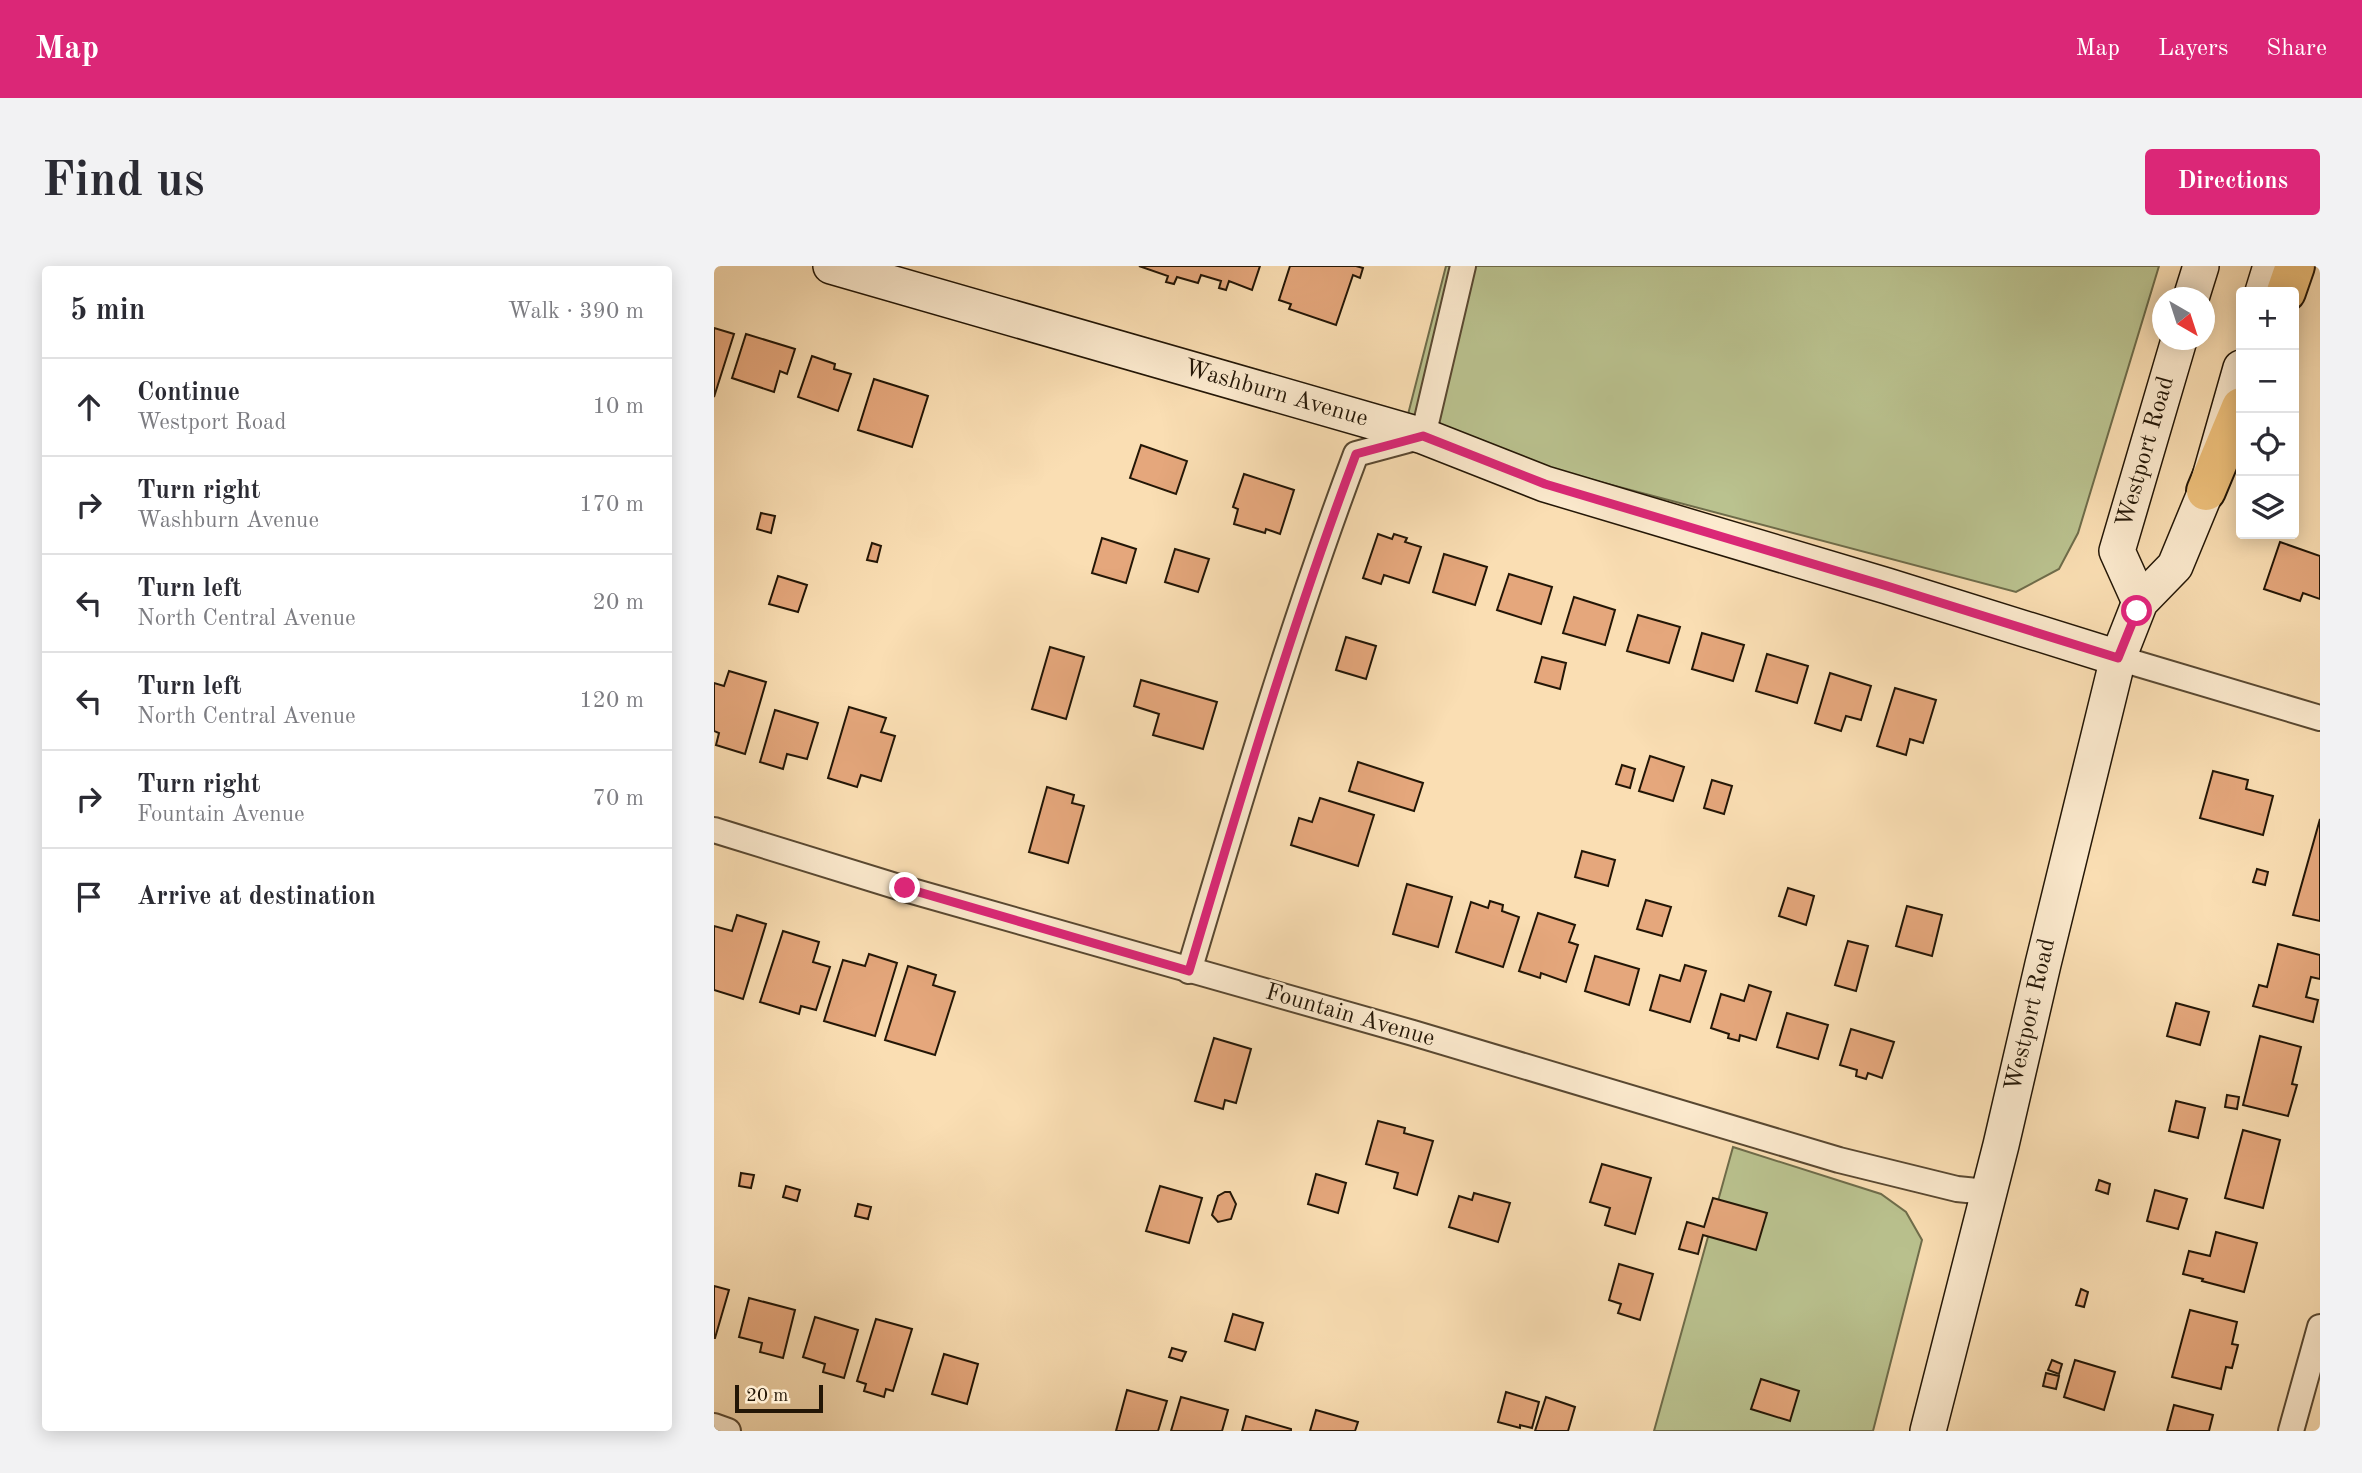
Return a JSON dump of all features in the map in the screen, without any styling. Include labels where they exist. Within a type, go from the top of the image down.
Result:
[{"type":"highway","points":[[2288,287],[2295,266]]},
{"type":"highway","points":[[2206,491],[2238,413]]},
{"type":"main road","name":"Washburn Avenue","points":[[831,266],[1423,436],[1545,484],[2118,658]]},
{"type":"main road","points":[[2194,287],[2201,266]]},
{"type":"main road","points":[[2265,287],[2271,266]]},
{"type":"main road","name":"Westport Road","points":[[2140,602],[2117,551],[2176,350]]},
{"type":"main road","name":"Westport Road","points":[[1928,1431],[2001,1145],[2118,658],[2140,602],[2175,566],[2206,491],[2236,386]]},
{"type":"street","points":[[1189,971],[1253,758],[1325,537],[1356,454],[1423,436],[1463,266]]},
{"type":"street","name":"Washburn Avenue","points":[[2118,658],[2320,718]]},
{"type":"street","name":"Fountain Avenue","points":[[714,830],[1839,1160],[1957,1189],[1987,1192]]},
{"type":"street","points":[[2291,1431],[2320,1327]]},
{"type":"street","points":[[714,1426],[728,1431]]},
{"type":"green space","points":[[1446,266],[2159,266],[2078,533],[2059,569],[2016,592],[1404,430]]},
{"type":"green space","points":[[1733,1147],[1881,1194],[1906,1212],[1922,1240],[1873,1431],[1654,1431]]},
{"type":"building","points":[[1139,266],[1260,266],[1252,290],[1229,281],[1226,290],[1219,288],[1221,281],[1201,275],[1198,283],[1177,277],[1174,284],[1166,282],[1168,276]]},
{"type":"building","points":[[1290,266],[1363,268],[1360,278],[1353,275],[1336,325],[1289,309],[1291,304],[1279,300]]},
{"type":"building","points":[[714,328],[734,334],[714,397]]},
{"type":"building","points":[[746,334],[795,349],[787,374],[780,371],[774,392],[732,378]]},
{"type":"building","points":[[812,356],[835,364],[834,369],[851,374],[838,411],[798,397]]},
{"type":"building","points":[[874,379],[928,396],[912,447],[858,430]]},
{"type":"building","points":[[1141,445],[1187,461],[1176,494],[1130,478]]},
{"type":"building","points":[[1244,474],[1294,490],[1280,534],[1266,529],[1265,533],[1234,524],[1238,509],[1233,507]]},
{"type":"building","points":[[761,513],[775,516],[771,533],[757,529]]},
{"type":"building","points":[[1378,534],[1392,539],[1394,534],[1407,538],[1405,542],[1421,547],[1409,583],[1384,575],[1381,584],[1363,578]]},
{"type":"building","points":[[1102,538],[1136,549],[1126,583],[1092,573]]},
{"type":"building","points":[[2280,542],[2320,556],[2320,599],[2303,593],[2300,601],[2264,589]]},
{"type":"building","points":[[872,543],[881,546],[877,562],[867,560]]},
{"type":"building","points":[[1175,549],[1209,559],[1198,592],[1165,582]]},
{"type":"building","points":[[1444,554],[1487,567],[1475,605],[1433,592]]},
{"type":"building","points":[[1509,574],[1552,587],[1541,624],[1497,610]]},
{"type":"building","points":[[778,576],[807,585],[798,612],[769,604]]},
{"type":"building","points":[[1574,597],[1615,610],[1605,645],[1563,633]]},
{"type":"building","points":[[1638,615],[1680,627],[1669,663],[1627,651]]},
{"type":"building","points":[[1702,633],[1744,645],[1733,681],[1692,669]]},
{"type":"building","points":[[1346,637],[1376,646],[1366,679],[1336,670]]},
{"type":"building","points":[[1050,647],[1084,657],[1066,719],[1032,709]]},
{"type":"building","points":[[1767,654],[1808,666],[1797,703],[1756,691]]},
{"type":"building","points":[[1542,657],[1566,663],[1560,689],[1535,682]]},
{"type":"building","points":[[729,671],[766,682],[745,754],[716,745],[719,733],[714,731],[714,683],[724,686]]},
{"type":"building","points":[[1830,673],[1871,686],[1861,720],[1846,716],[1841,731],[1815,723]]},
{"type":"building","points":[[1141,680],[1217,702],[1203,749],[1153,735],[1159,714],[1134,706]]},
{"type":"building","points":[[1895,688],[1936,700],[1923,743],[1910,739],[1906,755],[1877,746]]},
{"type":"building","points":[[849,707],[886,718],[881,732],[895,736],[881,781],[861,775],[857,787],[828,778]]},
{"type":"building","points":[[775,710],[818,723],[807,759],[787,754],[783,769],[760,762]]},
{"type":"building","points":[[1650,756],[1684,767],[1673,801],[1639,791]]},
{"type":"building","points":[[1358,762],[1423,783],[1414,811],[1349,791]]},
{"type":"building","points":[[1622,765],[1635,769],[1630,788],[1616,784]]},
{"type":"building","points":[[2213,771],[2248,780],[2246,789],[2273,796],[2263,835],[2200,818]]},
{"type":"building","points":[[1712,780],[1732,786],[1724,814],[1704,808]]},
{"type":"building","points":[[1047,787],[1074,795],[1072,803],[1084,806],[1068,863],[1029,852]]},
{"type":"building","points":[[1320,798],[1374,815],[1358,866],[1291,845],[1299,818],[1312,822]]},
{"type":"building","points":[[2320,819],[2320,921],[2293,915]]},
{"type":"building","points":[[1582,851],[1615,860],[1608,886],[1575,877]]},
{"type":"building","points":[[2257,869],[2268,872],[2265,885],[2253,882]]},
{"type":"building","points":[[1407,884],[1452,897],[1438,947],[1393,934]]},
{"type":"building","points":[[1788,888],[1814,896],[1806,925],[1779,916]]},
{"type":"building","points":[[1646,900],[1671,907],[1662,936],[1637,929]]},
{"type":"building","points":[[1490,901],[1503,905],[1502,911],[1519,917],[1503,967],[1456,952],[1471,902],[1488,908]]},
{"type":"building","points":[[1907,906],[1942,915],[1932,956],[1896,946]]},
{"type":"building","points":[[1538,913],[1575,925],[1569,942],[1578,945],[1566,982],[1541,973],[1540,978],[1519,971]]},
{"type":"building","points":[[737,915],[766,924],[743,999],[714,990],[714,926],[732,931]]},
{"type":"building","points":[[783,931],[819,942],[813,962],[830,967],[816,1010],[801,1006],[799,1014],[760,1002]]},
{"type":"building","points":[[1848,941],[1868,946],[1856,991],[1835,985]]},
{"type":"building","points":[[2278,944],[2320,955],[2320,979],[2311,977],[2306,997],[2318,1000],[2313,1022],[2253,1006],[2259,985],[2267,987]]},
{"type":"building","points":[[869,954],[897,963],[875,1036],[824,1021],[843,960],[865,966]]},
{"type":"building","points":[[1595,956],[1639,969],[1629,1005],[1585,991]]},
{"type":"building","points":[[1685,965],[1706,971],[1690,1022],[1650,1010],[1660,975],[1680,981]]},
{"type":"building","points":[[908,966],[936,975],[933,985],[955,992],[935,1055],[885,1040]]},
{"type":"building","points":[[1749,985],[1771,992],[1756,1040],[1740,1035],[1739,1041],[1728,1038],[1729,1034],[1711,1028],[1721,994],[1744,1001]]},
{"type":"building","points":[[2176,1003],[2209,1012],[2200,1045],[2167,1036]]},
{"type":"building","points":[[1787,1013],[1828,1025],[1818,1059],[1777,1047]]},
{"type":"building","points":[[1851,1029],[1894,1042],[1882,1078],[1868,1073],[1866,1079],[1856,1076],[1857,1070],[1840,1065]]},
{"type":"building","points":[[2260,1036],[2301,1047],[2292,1084],[2297,1085],[2288,1116],[2243,1105]]},
{"type":"building","points":[[1214,1038],[1251,1049],[1236,1103],[1225,1100],[1223,1109],[1195,1101]]},
{"type":"building","points":[[2227,1095],[2239,1097],[2237,1109],[2225,1107]]},
{"type":"building","points":[[2176,1101],[2205,1108],[2198,1138],[2169,1131]]},
{"type":"building","points":[[1378,1121],[1405,1128],[1404,1133],[1433,1141],[1417,1195],[1394,1188],[1398,1173],[1366,1164]]},
{"type":"building","points":[[2243,1130],[2280,1140],[2263,1208],[2225,1198]]},
{"type":"building","points":[[1602,1164],[1651,1178],[1635,1234],[1605,1225],[1610,1208],[1590,1202]]},
{"type":"building","points":[[741,1173],[754,1175],[751,1188],[739,1186]]},
{"type":"building","points":[[1316,1174],[1346,1183],[1338,1213],[1308,1204]]},
{"type":"building","points":[[2099,1180],[2110,1184],[2108,1194],[2096,1190]]},
{"type":"building","points":[[786,1186],[800,1190],[797,1201],[783,1197]]},
{"type":"building","points":[[1160,1186],[1202,1198],[1189,1243],[1146,1231]]},
{"type":"building","points":[[2155,1190],[2187,1199],[2178,1229],[2147,1221]]},
{"type":"building","points":[[1230,1192],[1236,1204],[1231,1219],[1218,1222],[1212,1215],[1218,1196]]},
{"type":"building","points":[[1474,1193],[1510,1203],[1498,1242],[1449,1227],[1459,1196],[1472,1200]]},
{"type":"building","points":[[1713,1198],[1767,1213],[1756,1250],[1703,1235],[1698,1254],[1679,1249],[1687,1222],[1704,1227]]},
{"type":"building","points":[[858,1204],[871,1207],[868,1219],[855,1216]]},
{"type":"building","points":[[2216,1232],[2257,1243],[2244,1292],[2183,1274],[2189,1251],[2210,1256]]},
{"type":"building","points":[[1619,1264],[1653,1274],[1640,1320],[1618,1313],[1621,1304],[1609,1300]]},
{"type":"building","points":[[714,1286],[729,1290],[715,1338],[714,1338]]},
{"type":"building","points":[[2081,1289],[2088,1292],[2084,1307],[2076,1305]]},
{"type":"building","points":[[749,1298],[795,1310],[783,1358],[760,1352],[762,1343],[739,1337]]},
{"type":"building","points":[[2190,1310],[2237,1322],[2232,1344],[2238,1345],[2232,1368],[2226,1367],[2221,1389],[2172,1377]]},
{"type":"building","points":[[1233,1314],[1263,1323],[1255,1350],[1225,1341]]},
{"type":"building","points":[[815,1317],[858,1330],[844,1378],[823,1372],[825,1364],[803,1357]]},
{"type":"building","points":[[876,1319],[912,1329],[893,1391],[886,1389],[884,1397],[864,1391],[866,1384],[857,1381]]},
{"type":"building","points":[[1172,1348],[1186,1352],[1182,1361],[1169,1357]]},
{"type":"building","points":[[944,1354],[978,1364],[967,1404],[932,1394]]},
{"type":"building","points":[[2052,1360],[2062,1364],[2059,1374],[2048,1370]]},
{"type":"building","points":[[2075,1360],[2115,1372],[2104,1410],[2064,1397]]},
{"type":"building","points":[[2046,1373],[2059,1376],[2056,1389],[2043,1386]]},
{"type":"building","points":[[1761,1379],[1799,1391],[1790,1421],[1751,1409]]},
{"type":"building","points":[[1127,1390],[1167,1401],[1158,1431],[1116,1431]]},
{"type":"building","points":[[1506,1392],[1539,1402],[1532,1428],[1498,1422]]},
{"type":"building","points":[[1181,1397],[1228,1410],[1222,1431],[1171,1431]]},
{"type":"building","points":[[1546,1397],[1575,1407],[1568,1431],[1535,1431]]},
{"type":"building","points":[[2174,1405],[2213,1415],[2209,1431],[2167,1431]]},
{"type":"building","points":[[1316,1410],[1358,1422],[1355,1431],[1310,1431]]},
{"type":"building","points":[[1246,1416],[1291,1429],[1291,1431],[1242,1431]]},
{"type":"route","points":[[905,888],[1189,971],[1253,758],[1325,537],[1356,454],[1423,436],[1545,484],[2118,658],[2137,611]]}]
